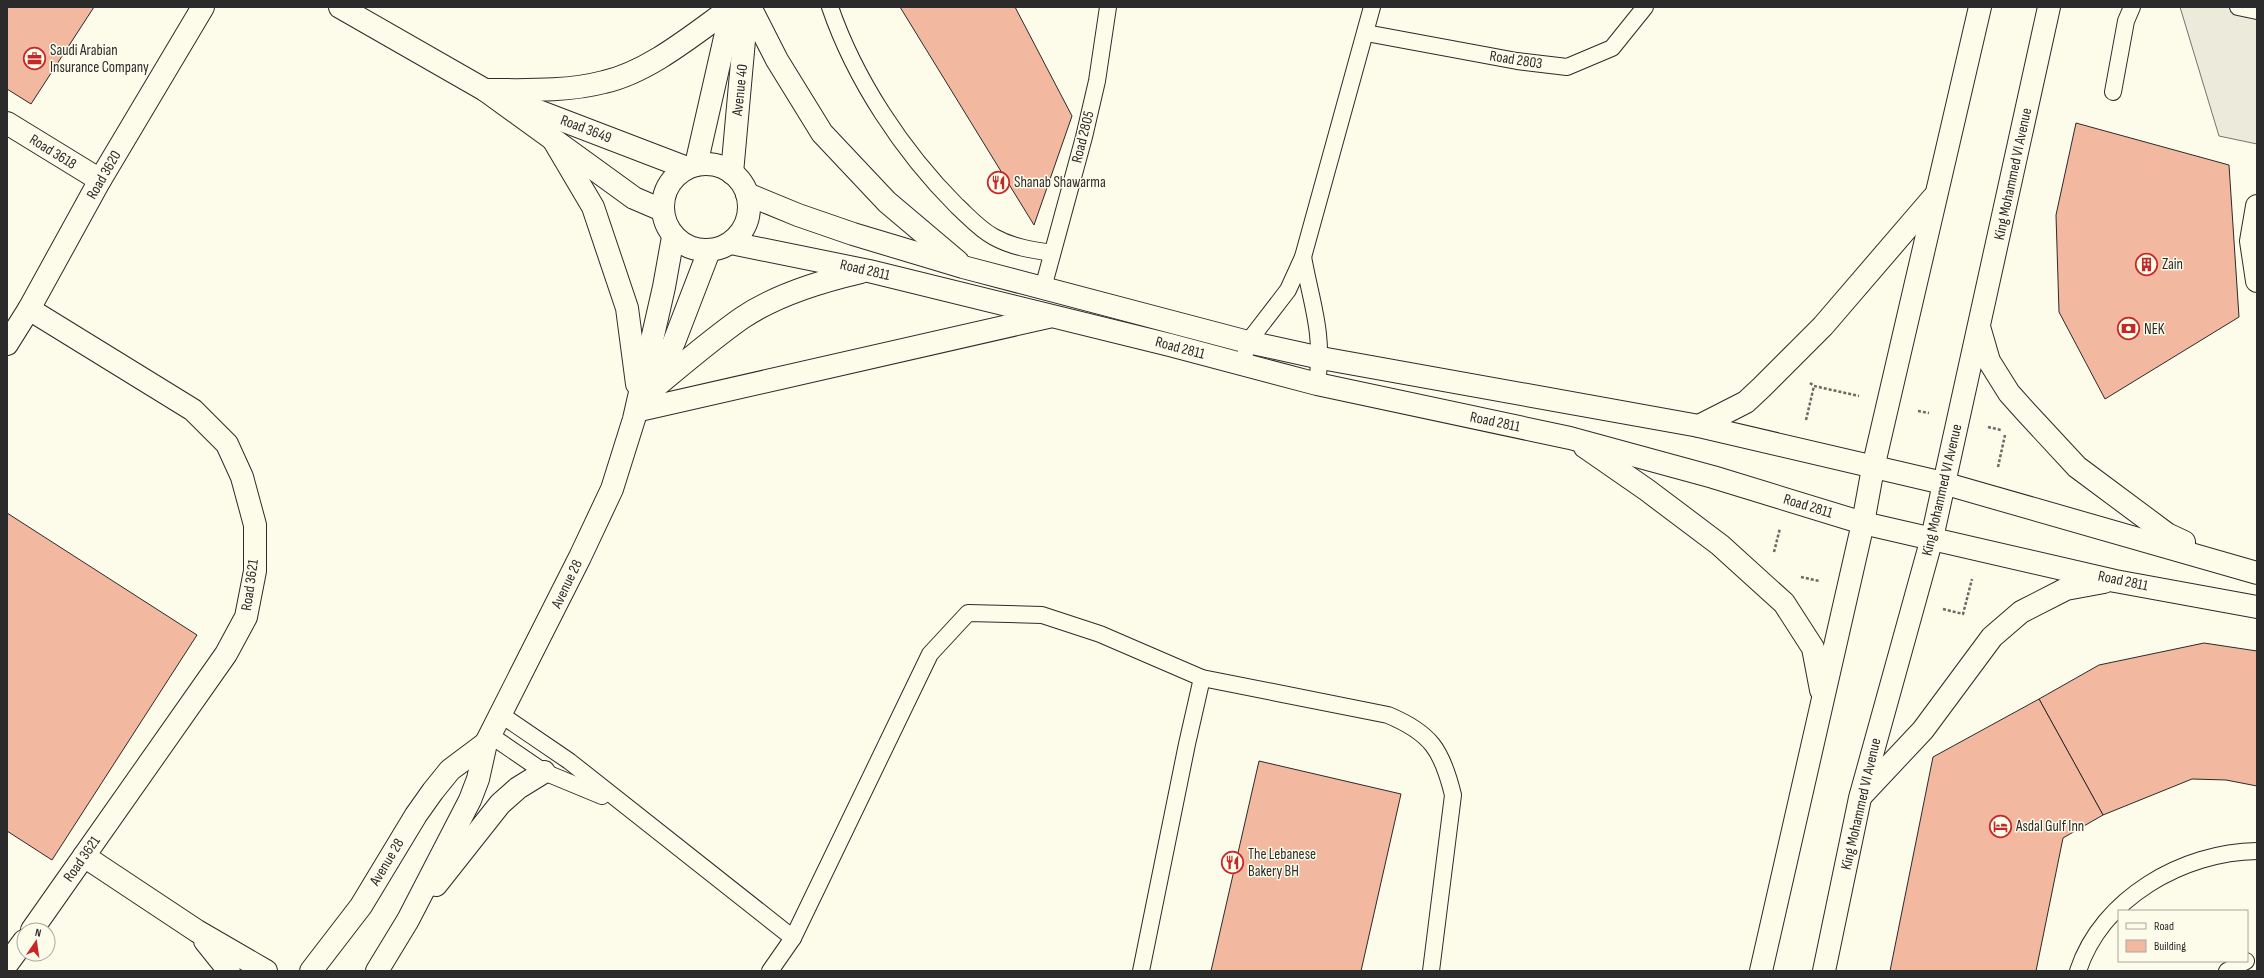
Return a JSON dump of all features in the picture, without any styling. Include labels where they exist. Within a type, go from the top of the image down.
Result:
[{"type":"street","name":"Road 3620","points":[[7,344],[100,180],[203,7]]},
{"type":"street","name":"Road 3649","points":[[340,7],[485,90],[634,198],[662,210]]},
{"type":"street","points":[[485,90],[543,90],[604,82],[641,67],[670,52],[732,7]]},
{"type":"street","name":"Avenue 40","points":[[692,166],[732,7]]},
{"type":"street","points":[[748,7],[777,60],[822,133],[887,202],[963,267]]},
{"type":"street","name":"Avenue 40","points":[[732,173],[748,7]]},
{"type":"street","points":[[1761,971],[1864,523],[1873,468],[1980,7]]},
{"type":"street","name":"King Mohammed VI Avenue","points":[[1824,971],[1860,798],[1932,538],[1943,483],[1980,327],[2049,7]]},
{"type":"street","name":"Road 3649","points":[[485,90],[692,166]]},
{"type":"street","name":"Road 3618","points":[[7,123],[100,180]]},
{"type":"street","points":[[554,140],[593,206],[627,308],[643,404]]},
{"type":"street","points":[[692,166],[721,166],[732,173],[742,182],[750,207],[748,221],[741,233],[731,243],[709,251],[696,250],[684,245],[673,237],[666,224],[662,210],[664,193],[674,178],[692,166]]},
{"type":"street","name":"Road 2811","points":[[747,194],[798,215],[853,234],[963,267],[1248,342],[1321,358],[1699,426],[1873,468],[1943,483],[2257,572]]},
{"type":"street","points":[[1699,426],[1746,402],[1762,387],[1823,326],[1935,196]]},
{"type":"street","points":[[2257,206],[2251,241],[2257,281]]},
{"type":"street","name":"Avenue 28","points":[[643,404],[673,237]]},
{"type":"street","name":"Road 2811","points":[[731,243],[869,271],[1053,316],[1317,384],[1570,438],[1713,477],[1864,523],[2115,581],[2257,607]]},
{"type":"street","name":"Avenue 28","points":[[377,971],[408,920],[470,800],[478,779],[488,739],[574,571],[606,502],[643,404],[674,342],[709,251]]},
{"type":"street","points":[[643,404],[744,317],[790,294],[833,278],[869,271]]},
{"type":"street","name":"Road 3621","points":[[28,309],[193,410],[227,444],[242,477],[254,526],[255,571],[246,617],[226,654],[38,922]]},
{"type":"street","points":[[643,404],[1053,316]]},
{"type":"street","points":[[1980,327],[1989,361],[2009,393],[2077,467],[2167,534],[2232,564]]},
{"type":"street","points":[[1570,438],[1647,490],[1720,545],[1784,603],[1813,648],[1823,698]]},
{"type":"street","points":[[1860,798],[1923,730],[1992,637],[2021,612],[2066,589],[2115,581]]},
{"type":"street","name":"Avenue 28","points":[[311,971],[361,906],[416,815],[433,791],[450,770],[488,739]]},
{"type":"street","points":[[408,920],[500,804],[518,788],[544,772]]},
{"type":"street","points":[[84,856],[197,931],[266,971]]},
{"type":"street","points":[[197,931],[229,971]]},
{"type":"street","points":[[7,964],[16,952]]},
{"type":"lane","points":[[830,7],[838,29],[861,76],[891,124],[935,184],[980,228],[993,236],[1008,244],[1052,253]]},
{"type":"lane","name":"Road 2805","points":[[1043,288],[1089,116],[1108,7]]},
{"type":"lane","points":[[1242,365],[1248,342],[1288,290],[1303,257],[1372,7]]},
{"type":"lane","name":"Road 2803","points":[[1366,33],[1517,61],[1567,67],[1612,48],[1645,7]]},
{"type":"lane","points":[[2113,92],[2126,21],[2132,7]]},
{"type":"lane","points":[[2238,7],[2257,10]]},
{"type":"lane","points":[[1303,257],[1319,332],[1321,358],[1317,384]]},
{"type":"lane","points":[[770,971],[793,938],[930,654],[968,613],[1042,615],[1100,634],[1202,678],[1388,716],[1410,724],[1432,742],[1446,766],[1453,795],[1431,971]]},
{"type":"lane","points":[[1141,971],[1187,744],[1202,678]]},
{"type":"lane","points":[[500,714],[569,761],[618,802],[793,938]]},
{"type":"lane","points":[[488,739],[544,772],[618,802]]},
{"type":"lane","points":[[2078,971],[2100,930],[2127,900],[2159,876],[2196,860],[2234,852],[2257,851]]},
{"type":"lane","points":[[2248,960],[2257,955]]},
{"type":"lane","points":[[2227,971],[2245,962]]},
{"type":"shaded area","points":[[2180,7],[2257,7],[2257,144],[2219,136]]},
{"type":"building","points":[[7,7],[94,7],[31,104],[7,89]]},
{"type":"building","points":[[900,7],[1015,7],[1072,116],[1034,225]]},
{"type":"building","name":"Zain","points":[[2076,123],[2229,165],[2239,317],[2105,399],[2059,312],[2056,215]]},
{"type":"building","points":[[7,513],[197,635],[52,860],[7,831]]},
{"type":"building","points":[[2204,643],[2257,651],[2257,786],[2226,780],[2192,779],[2103,815],[2039,699],[2099,665]]},
{"type":"building","name":"Asdal Gulf Inn","points":[[2039,699],[2103,815],[2063,838],[2036,971],[1890,971],[1933,757]]},
{"type":"building","points":[[1259,761],[1401,794],[1361,971],[1211,971]]},
{"type":"place","name":"Saudi Arabian Insurance Company","points":[[35,59]]},
{"type":"place","name":"Shanab Shawarma","points":[[999,182]]},
{"type":"place","name":"Zain","points":[[2147,264]]},
{"type":"place","name":"NEK","points":[[2128,329]]},
{"type":"place","name":"Asdal Gulf Inn","points":[[2001,826]]},
{"type":"place","name":"The Lebanese Bakery BH","points":[[1233,863]]}]
